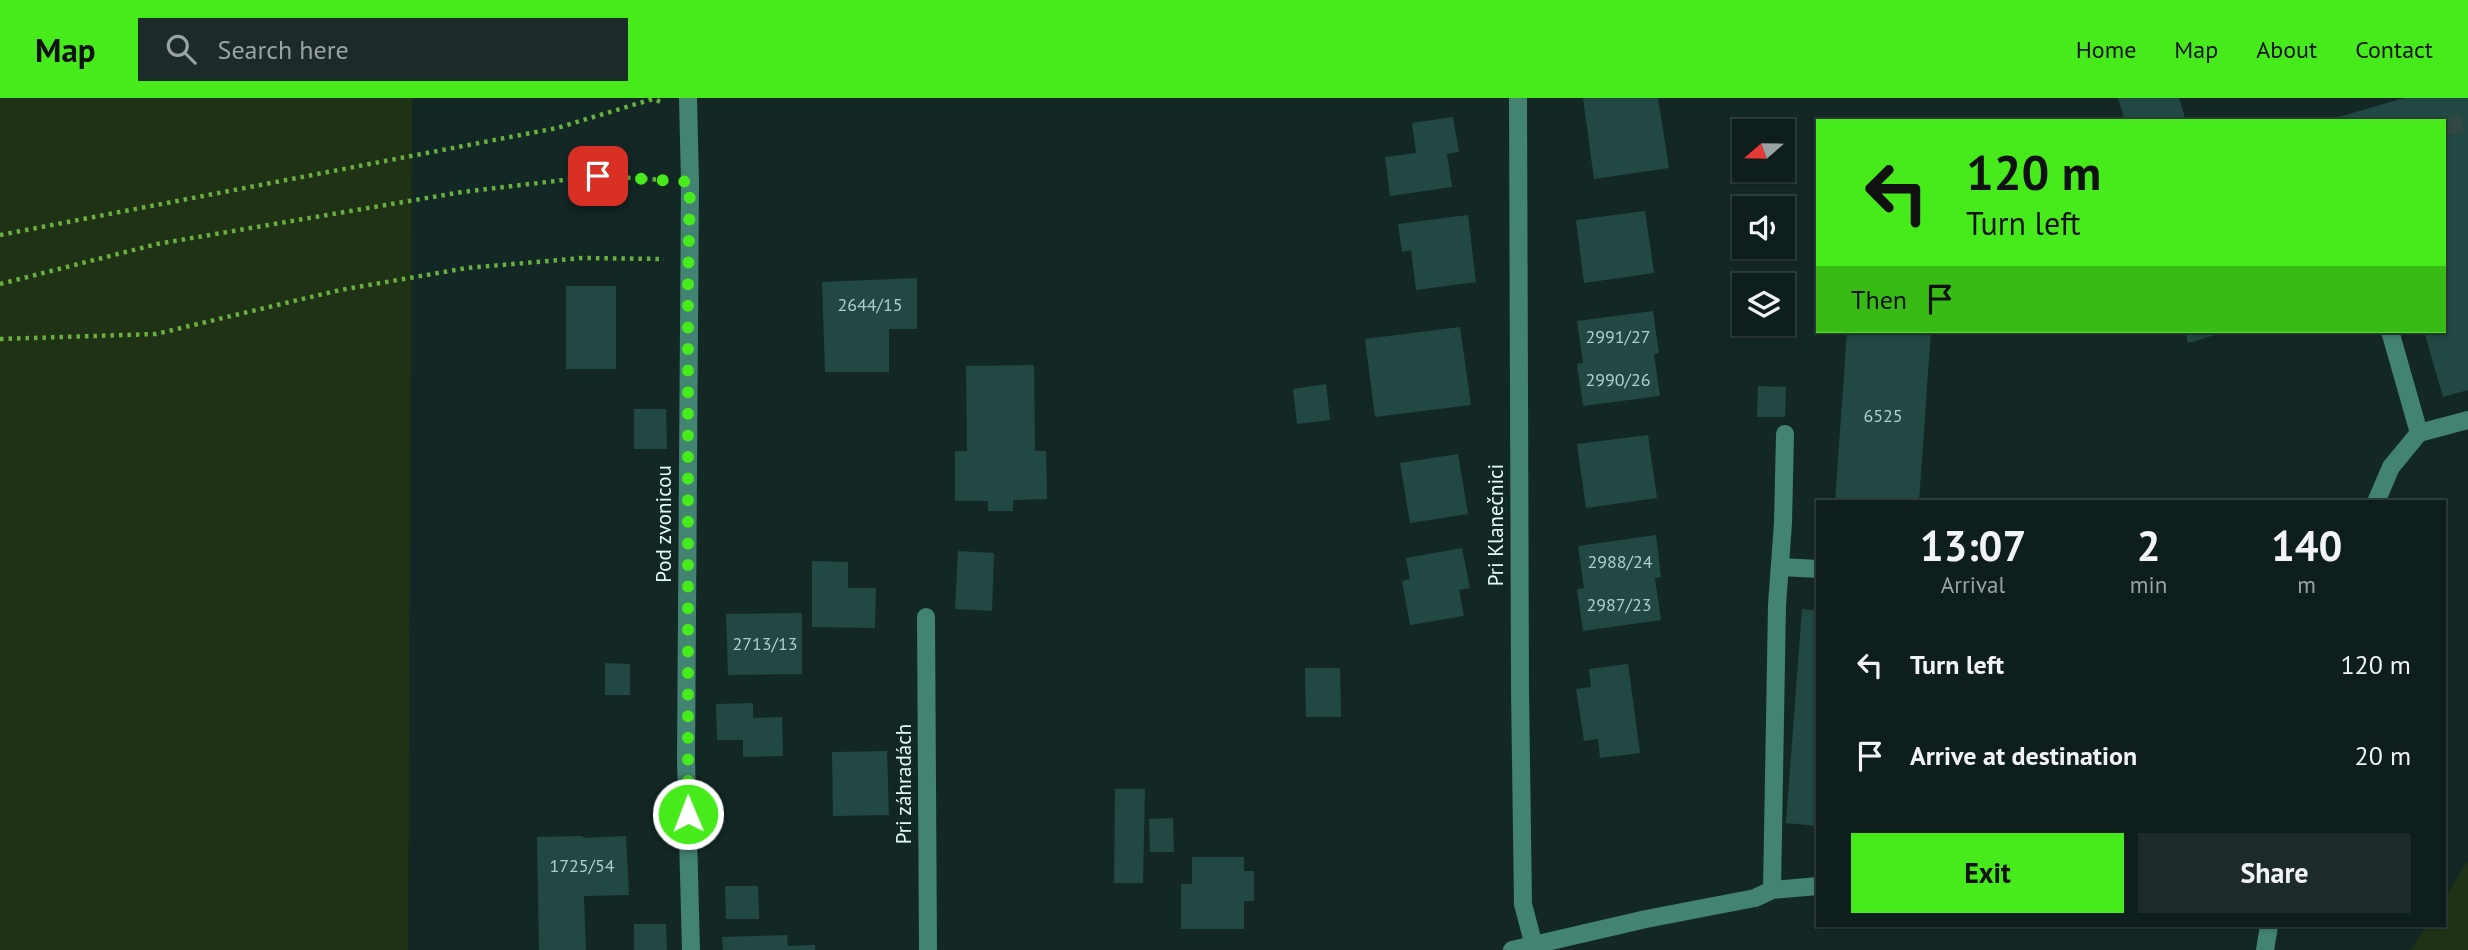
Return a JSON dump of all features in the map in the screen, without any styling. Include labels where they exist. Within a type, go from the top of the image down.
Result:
[{"type":"street","name":"Pri Klanečnici","points":[[1518,98],[1523,904],[1535,948]]},
{"type":"street","name":"Pod zvonicou","points":[[689,104],[686,760],[691,950]]},
{"type":"street","points":[[2391,333],[2418,433]]},
{"type":"street","points":[[2377,500],[2391,467],[2418,433],[2468,420]]},
{"type":"street","points":[[1772,890],[1777,605],[1781,567],[1785,434]]},
{"type":"street","points":[[1781,567],[1816,569]]},
{"type":"street","name":"Pri záhradách","points":[[926,617],[928,950]]},
{"type":"street","points":[[1511,950],[1535,948],[1646,919],[1755,898],[1772,890],[1816,886]]},
{"type":"street","points":[[2265,950],[2269,927]]},
{"type":"path","points":[[0,235],[556,128],[653,100],[689,104]]},
{"type":"path","points":[[0,284],[157,244],[462,192],[598,176],[690,182]]},
{"type":"path","points":[[0,339],[156,334],[340,290],[467,268],[582,258],[688,259]]},
{"type":"green space","points":[[0,98],[412,98],[408,950],[0,950]]},
{"type":"green space","points":[[2468,861],[2468,950],[2411,950],[2425,927],[2446,927],[2446,895]]},
{"type":"building","points":[[1583,98],[1658,98],[1669,168],[1594,179]]},
{"type":"building","points":[[2118,98],[2179,98],[2185,119],[2124,119]]},
{"type":"building","points":[[2404,98],[2468,98],[2468,390],[2443,397],[2425,333],[2446,333],[2446,119],[2332,119]]},
{"type":"building","points":[[1453,117],[1459,152],[1447,154],[1452,187],[1390,196],[1385,157],[1416,153],[1412,123]]},
{"type":"building","points":[[1645,211],[1654,273],[1584,283],[1576,220]]},
{"type":"building","points":[[1468,215],[1476,282],[1416,290],[1411,250],[1402,252],[1398,224]]},
{"type":"building","points":[[917,278],[917,329],[889,329],[889,372],[825,372],[822,282]]},
{"type":"building","points":[[566,286],[616,286],[616,369],[566,369]]},
{"type":"building","points":[[1653,311],[1659,353],[1654,354],[1660,396],[1583,406],[1577,364],[1583,363],[1577,321]]},
{"type":"building","points":[[1460,327],[1471,405],[1375,417],[1365,339]]},
{"type":"building","points":[[1847,333],[1931,333],[1919,500],[1835,500]]},
{"type":"building","points":[[2186,333],[2222,333],[2188,343]]},
{"type":"building","points":[[1034,365],[1035,451],[1046,451],[1047,499],[1013,500],[1013,511],[988,511],[988,501],[955,501],[955,451],[967,451],[966,366]]},
{"type":"building","points":[[1326,384],[1330,420],[1297,424],[1293,389]]},
{"type":"building","points":[[1758,386],[1786,387],[1785,417],[1757,417]]},
{"type":"building","points":[[634,409],[666,409],[667,449],[634,449]]},
{"type":"building","points":[[1648,435],[1657,498],[1586,508],[1577,444]]},
{"type":"building","points":[[1458,454],[1468,514],[1410,523],[1400,463]]},
{"type":"building","points":[[1656,535],[1661,577],[1655,578],[1661,620],[1583,631],[1577,589],[1584,588],[1578,546]]},
{"type":"building","points":[[1462,548],[1470,588],[1459,590],[1464,616],[1410,625],[1402,581],[1410,579],[1406,558]]},
{"type":"building","points":[[958,551],[994,553],[992,611],[955,609]]},
{"type":"building","points":[[812,561],[848,562],[848,588],[876,588],[875,628],[812,627]]},
{"type":"building","points":[[1802,609],[1816,611],[1816,826],[1786,823]]},
{"type":"building","points":[[802,613],[802,674],[728,675],[726,614]]},
{"type":"building","points":[[605,663],[630,664],[630,695],[605,695]]},
{"type":"building","points":[[1628,664],[1640,753],[1600,758],[1598,739],[1584,741],[1576,689],[1591,687],[1589,669]]},
{"type":"building","points":[[1305,668],[1340,668],[1341,717],[1306,717]]},
{"type":"building","points":[[753,703],[753,718],[782,717],[783,756],[743,757],[743,740],[717,740],[716,704]]},
{"type":"building","points":[[887,751],[889,815],[833,816],[832,752]]},
{"type":"building","points":[[1115,789],[1145,789],[1143,883],[1114,883]]},
{"type":"building","points":[[1173,818],[1174,852],[1150,852],[1149,819]]},
{"type":"building","points":[[626,836],[629,895],[584,896],[586,950],[539,950],[537,837]]},
{"type":"building","points":[[1192,857],[1244,857],[1244,871],[1254,871],[1254,901],[1244,901],[1244,929],[1181,929],[1181,884],[1192,884]]},
{"type":"building","points":[[725,886],[758,886],[759,919],[726,919]]},
{"type":"building","points":[[634,924],[666,924],[667,950],[634,950]]},
{"type":"building","points":[[787,935],[788,946],[815,945],[815,950],[723,950],[722,937]]},
{"type":"tunnel","points":[[2446,127],[2468,121]]},
{"type":"route","points":[[598,176],[690,182],[686,760],[688,814]]}]
